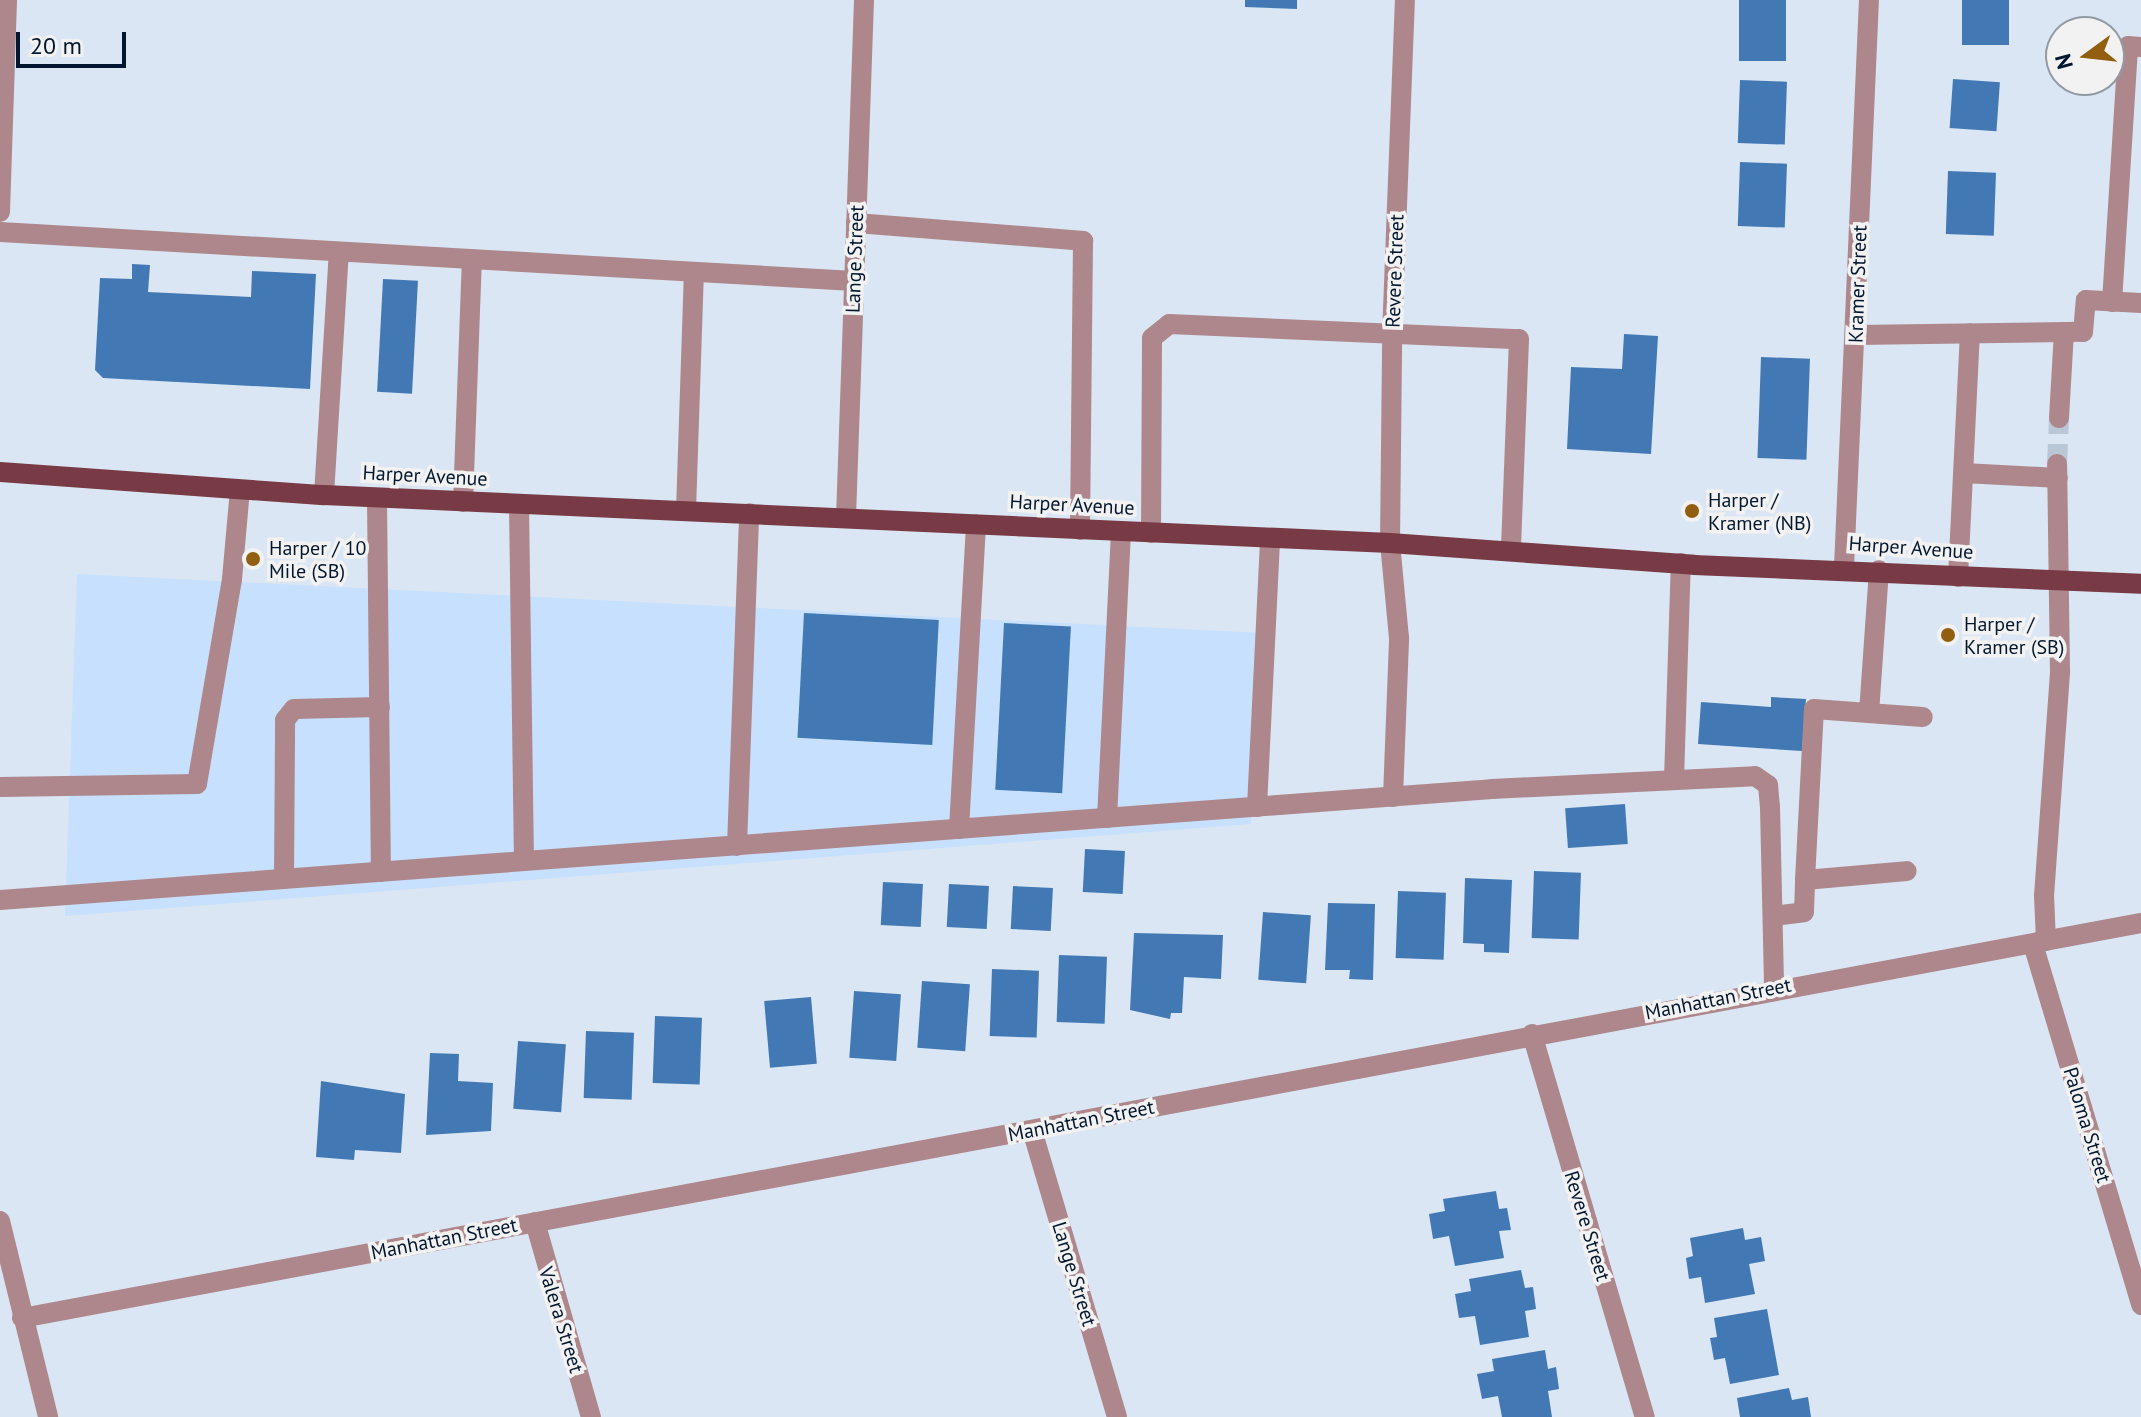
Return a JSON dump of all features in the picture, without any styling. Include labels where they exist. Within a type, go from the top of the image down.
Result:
[{"type":"main road","name":"Harper Avenue","points":[[0,472],[377,498],[1390,543],[1681,563],[1844,567],[1958,577],[2056,577],[2141,584]]},
{"type":"street","points":[[0,212],[7,0]]},
{"type":"street","name":"Lange Street","points":[[846,518],[864,0]]},
{"type":"street","name":"Revere Street","points":[[1393,797],[1399,638],[1390,543],[1392,336],[1405,0]]},
{"type":"street","name":"Kramer Street","points":[[1844,567],[1869,0]]},
{"type":"street","points":[[2112,302],[2128,46],[2141,47]]},
{"type":"street","points":[[856,223],[1083,241],[1080,530]]},
{"type":"street","points":[[0,232],[854,281]]},
{"type":"street","points":[[324,495],[339,252]]},
{"type":"street","points":[[463,502],[472,259]]},
{"type":"street","points":[[686,511],[694,272]]},
{"type":"street","points":[[1856,335],[2083,332],[2086,300],[2141,303]]},
{"type":"street","points":[[1151,533],[1152,338],[1169,324],[1392,336],[1519,339],[1511,551]]},
{"type":"street","points":[[2059,418],[2064,332]]},
{"type":"street","points":[[1958,577],[1970,333]]},
{"type":"street","name":"Paloma Street","points":[[1964,473],[2058,471],[2056,577],[2060,672],[2040,942],[2141,1305]]},
{"type":"street","points":[[0,787],[197,784],[232,579],[240,490]]},
{"type":"street","points":[[377,498],[381,872]]},
{"type":"street","points":[[519,505],[524,861]]},
{"type":"street","points":[[737,846],[749,513]]},
{"type":"street","points":[[959,829],[976,524]]},
{"type":"street","points":[[1107,818],[1121,531]]},
{"type":"street","points":[[1257,807],[1270,538]]},
{"type":"street","points":[[1674,780],[1681,563]]},
{"type":"street","points":[[1869,713],[1879,570]]},
{"type":"street","points":[[284,879],[285,720],[294,709],[380,707]]},
{"type":"street","points":[[1773,916],[1804,912],[1814,709],[1923,717]]},
{"type":"street","points":[[0,900],[1393,797],[1755,776],[1768,785],[1774,988]]},
{"type":"street","points":[[1805,880],[1907,871]]},
{"type":"street","name":"Manhattan Street","points":[[22,1318],[1774,988],[2141,923]]},
{"type":"street","name":"Revere Street","points":[[1532,1034],[1645,1417]]},
{"type":"street","name":"Lange Street","points":[[1032,1130],[1117,1417]]},
{"type":"street","points":[[0,1221],[48,1417]]},
{"type":"street","name":"Valera Street","points":[[535,1222],[591,1417]]},
{"type":"shaded area","points":[[77,574],[1261,633],[1251,824],[65,916]]},
{"type":"building","points":[[1245,0],[1297,0],[1297,9],[1245,7]]},
{"type":"building","points":[[1739,0],[1786,0],[1786,61],[1739,61]]},
{"type":"building","points":[[1962,0],[2009,0],[2009,45],[1962,45]]},
{"type":"building","points":[[1953,79],[2000,82],[1996,131],[1950,128]]},
{"type":"building","points":[[1740,80],[1787,82],[1785,145],[1738,143]]},
{"type":"building","points":[[1740,162],[1787,164],[1785,228],[1738,226]]},
{"type":"building","points":[[1948,171],[1996,173],[1994,236],[1946,234]]},
{"type":"building","points":[[132,264],[150,265],[148,292],[251,297],[252,271],[316,274],[310,389],[103,378],[95,370],[100,278],[132,279]]},
{"type":"building","points":[[383,279],[418,281],[412,394],[377,392]]},
{"type":"building","points":[[1624,334],[1658,336],[1651,454],[1567,449],[1571,367],[1622,369]]},
{"type":"building","points":[[1761,357],[1810,359],[1806,460],[1757,458]]},
{"type":"building","points":[[804,613],[939,620],[932,745],[797,738]]},
{"type":"building","points":[[1004,623],[1071,627],[1062,793],[995,790]]},
{"type":"building","points":[[1771,697],[1806,699],[1802,751],[1698,744],[1701,702],[1771,707]]},
{"type":"building","points":[[1625,804],[1628,844],[1568,848],[1565,808]]},
{"type":"building","points":[[1085,849],[1125,851],[1123,894],[1083,892]]},
{"type":"building","points":[[1534,871],[1581,873],[1579,940],[1532,938]]},
{"type":"building","points":[[1465,878],[1512,880],[1509,953],[1484,952],[1484,944],[1463,943]]},
{"type":"building","points":[[883,882],[923,884],[921,927],[881,925]]},
{"type":"building","points":[[949,884],[989,886],[987,929],[947,927]]},
{"type":"building","points":[[1013,886],[1053,888],[1051,931],[1011,929]]},
{"type":"building","points":[[1398,891],[1446,893],[1444,960],[1396,958]]},
{"type":"building","points":[[1328,903],[1375,904],[1373,980],[1349,979],[1350,970],[1325,970]]},
{"type":"building","points":[[1263,912],[1311,915],[1306,983],[1258,980]]},
{"type":"building","points":[[1134,933],[1223,935],[1221,979],[1184,977],[1182,1013],[1171,1013],[1170,1019],[1130,1010]]},
{"type":"building","points":[[1059,955],[1107,957],[1105,1024],[1057,1022]]},
{"type":"building","points":[[992,969],[1039,971],[1037,1038],[990,1036]]},
{"type":"building","points":[[922,981],[970,984],[965,1051],[917,1048]]},
{"type":"building","points":[[854,991],[901,994],[896,1061],[849,1058]]},
{"type":"building","points":[[811,997],[817,1064],[770,1068],[764,1001]]},
{"type":"building","points":[[655,1016],[702,1018],[700,1085],[653,1083]]},
{"type":"building","points":[[586,1031],[634,1033],[632,1100],[584,1098]]},
{"type":"building","points":[[518,1041],[566,1044],[561,1112],[513,1109]]},
{"type":"building","points":[[430,1053],[459,1054],[458,1081],[493,1083],[491,1131],[426,1135]]},
{"type":"building","points":[[321,1081],[405,1094],[401,1153],[355,1150],[354,1160],[316,1157]]},
{"type":"building","points":[[1496,1191],[1499,1209],[1507,1208],[1511,1230],[1499,1231],[1504,1258],[1455,1266],[1449,1236],[1433,1239],[1429,1214],[1445,1211],[1443,1199]]},
{"type":"building","points":[[1743,1228],[1745,1240],[1761,1237],[1765,1261],[1749,1264],[1755,1294],[1705,1303],[1701,1277],[1689,1279],[1686,1258],[1693,1256],[1690,1238]]},
{"type":"building","points":[[1521,1270],[1525,1288],[1533,1287],[1536,1309],[1525,1311],[1529,1337],[1480,1345],[1475,1316],[1459,1318],[1455,1294],[1471,1291],[1469,1279]]},
{"type":"building","points":[[1767,1309],[1779,1375],[1730,1384],[1725,1358],[1714,1360],[1710,1338],[1717,1337],[1714,1318]]},
{"type":"building","points":[[1545,1350],[1548,1369],[1556,1367],[1559,1389],[1548,1391],[1552,1417],[1502,1417],[1498,1396],[1482,1399],[1477,1374],[1494,1371],[1492,1359]]},
{"type":"building","points":[[1789,1388],[1792,1400],[1808,1397],[1811,1417],[1740,1417],[1737,1398]]},
{"type":"tunnel","points":[[2057,464],[2059,418]]},
{"type":"place","name":"Harper / Kramer (NB)","points":[[1692,511]]},
{"type":"place","name":"Harper / 10 Mile (SB)","points":[[253,559]]},
{"type":"place","name":"Harper / Kramer (SB)","points":[[1948,635]]}]
